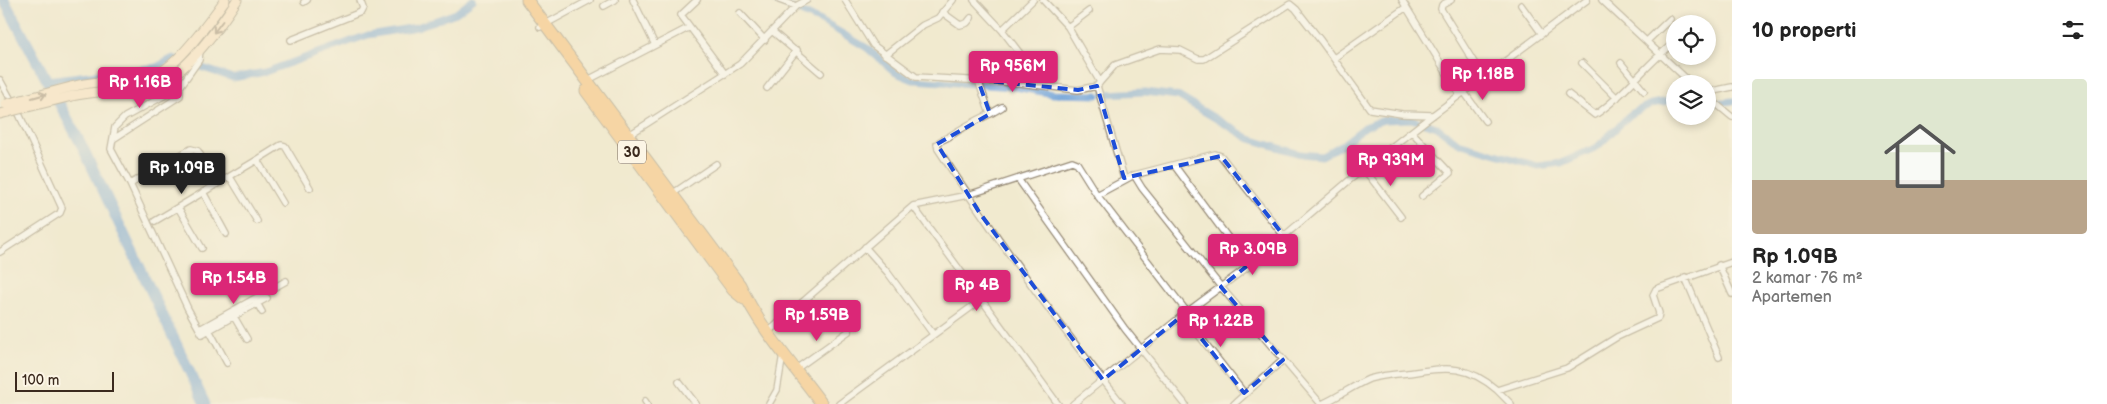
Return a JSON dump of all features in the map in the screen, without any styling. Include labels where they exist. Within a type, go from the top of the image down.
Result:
[{"type":"highway","name":"30","points":[[520,0],[588,80],[672,194],[733,290],[747,302],[822,404]]},
{"type":"highway","name":"30","points":[[527,0],[542,26],[693,228]]},
{"type":"main road","points":[[4,109],[72,91],[150,85],[162,82],[174,69],[187,47],[225,0]]},
{"type":"main road","points":[[174,69],[198,54],[237,0]]},
{"type":"street","points":[[291,40],[361,12],[364,10],[360,0]]},
{"type":"street","points":[[542,26],[590,0]]},
{"type":"street","points":[[604,6],[615,0]]},
{"type":"street","points":[[633,0],[655,46]]},
{"type":"street","points":[[697,0],[680,13],[725,74]]},
{"type":"street","points":[[779,0],[795,7]]},
{"type":"street","points":[[629,135],[748,58],[795,7],[807,0]]},
{"type":"street","points":[[844,0],[869,41],[916,77],[1078,90],[1099,84],[1115,65],[1160,49],[1180,50],[1204,59],[1288,4],[1296,8],[1370,109],[1402,114],[1433,115]]},
{"type":"street","points":[[885,55],[923,25],[938,18],[953,0]]},
{"type":"street","points":[[974,0],[1002,30],[1044,86]]},
{"type":"street","points":[[1002,30],[1033,0]]},
{"type":"street","points":[[1042,0],[1068,27],[1099,84],[1124,178]]},
{"type":"street","points":[[1402,0],[1405,8],[1462,94],[1485,121]]},
{"type":"street","points":[[1451,0],[1442,5],[1442,9],[1483,77]]},
{"type":"street","points":[[1073,404],[1185,313],[1249,266],[1364,169],[1425,121],[1587,0]]},
{"type":"street","points":[[1602,0],[1683,75]]},
{"type":"street","points":[[1521,5],[1542,34]]},
{"type":"street","points":[[1334,58],[1405,8]]},
{"type":"street","points":[[1068,27],[1089,11]]},
{"type":"street","points":[[942,12],[960,25],[967,23],[972,18]]},
{"type":"street","points":[[740,13],[765,40]]},
{"type":"street","points":[[1647,42],[1666,23]]},
{"type":"street","points":[[588,80],[690,27]]},
{"type":"street","points":[[772,31],[821,73]]},
{"type":"street","points":[[1568,94],[1593,115],[1617,98],[1666,49]]},
{"type":"street","points":[[767,88],[796,50]]},
{"type":"street","points":[[115,138],[113,133],[120,122],[180,87],[192,70],[198,54]]},
{"type":"street","points":[[1582,63],[1617,98]]},
{"type":"street","points":[[1621,63],[1644,91]]},
{"type":"street","points":[[0,80],[20,116],[62,208],[60,214],[0,252]]},
{"type":"street","points":[[978,81],[990,114]]},
{"type":"street","points":[[180,87],[180,96],[115,138],[111,149],[130,184],[202,334],[208,328],[286,281]]},
{"type":"street","points":[[1716,90],[1732,87]]},
{"type":"street","points":[[1716,104],[1732,117]]},
{"type":"street","points":[[145,106],[150,115]]},
{"type":"street","points":[[1002,107],[961,127],[937,144],[968,195],[1065,331],[1122,404]]},
{"type":"street","points":[[1414,130],[1450,173],[1422,196]]},
{"type":"street","points":[[156,221],[284,145],[310,188]]},
{"type":"street","points":[[130,184],[191,149],[198,151],[218,184]]},
{"type":"street","points":[[1097,195],[1134,174],[1215,154],[1221,156],[1284,236]]},
{"type":"street","points":[[257,160],[282,203]]},
{"type":"street","points":[[768,332],[913,206],[968,195],[1072,160],[1077,162],[1097,195],[1244,393]]},
{"type":"street","points":[[672,194],[716,164]]},
{"type":"street","points":[[1174,165],[1249,266]]},
{"type":"street","points":[[1364,169],[1401,217]]},
{"type":"street","points":[[1134,174],[1142,188],[1221,287],[1321,404],[1368,380],[1380,376],[1443,367],[1458,369],[1484,379],[1511,404]]},
{"type":"street","points":[[230,177],[257,221]]},
{"type":"street","points":[[1018,179],[1184,404]]},
{"type":"street","points":[[203,192],[226,234]]},
{"type":"street","points":[[913,206],[1058,404]]},
{"type":"street","points":[[179,209],[202,248]]},
{"type":"street","points":[[865,248],[893,280],[933,334]]},
{"type":"street","points":[[1497,390],[1567,368],[1617,337],[1653,321],[1660,313],[1654,300],[1654,292],[1685,277],[1732,262]]},
{"type":"street","points":[[1719,265],[1732,294]]},
{"type":"street","points":[[1685,277],[1719,357]]},
{"type":"street","points":[[233,314],[267,298]]},
{"type":"street","points":[[839,404],[981,300]]},
{"type":"street","points":[[257,303],[262,312]]},
{"type":"street","points":[[233,314],[247,339]]},
{"type":"street","points":[[208,328],[227,363]]},
{"type":"street","points":[[796,369],[849,330]]},
{"type":"street","points":[[769,404],[777,390],[784,353]]},
{"type":"street","points":[[1234,404],[1244,393],[1283,360]]},
{"type":"street","points":[[679,382],[696,404]]},
{"type":"highlighted area","points":[[978,80],[1078,90],[1097,86],[1124,178],[1221,156],[1284,236],[1221,287],[1283,360],[1244,393],[1183,315],[1103,380],[979,212],[937,144],[990,114]]},
{"type":"waterway","points":[[4,0],[81,144],[205,404]]},
{"type":"waterway","points":[[47,80],[156,67],[173,58],[233,78],[265,72],[368,35],[417,27],[456,13],[473,0]]},
{"type":"waterway","points":[[773,0],[821,21],[867,48],[896,73],[913,80],[1015,87],[1054,94],[1097,95]]},
{"type":"waterway","points":[[1105,94],[1145,92],[1178,96],[1250,139],[1300,154],[1322,156],[1343,144],[1366,126],[1384,120],[1411,119],[1437,127],[1458,143],[1538,166],[1561,163],[1597,147],[1631,114],[1651,104],[1666,102]]},
{"type":"waterway","points":[[1716,103],[1732,101]]}]
